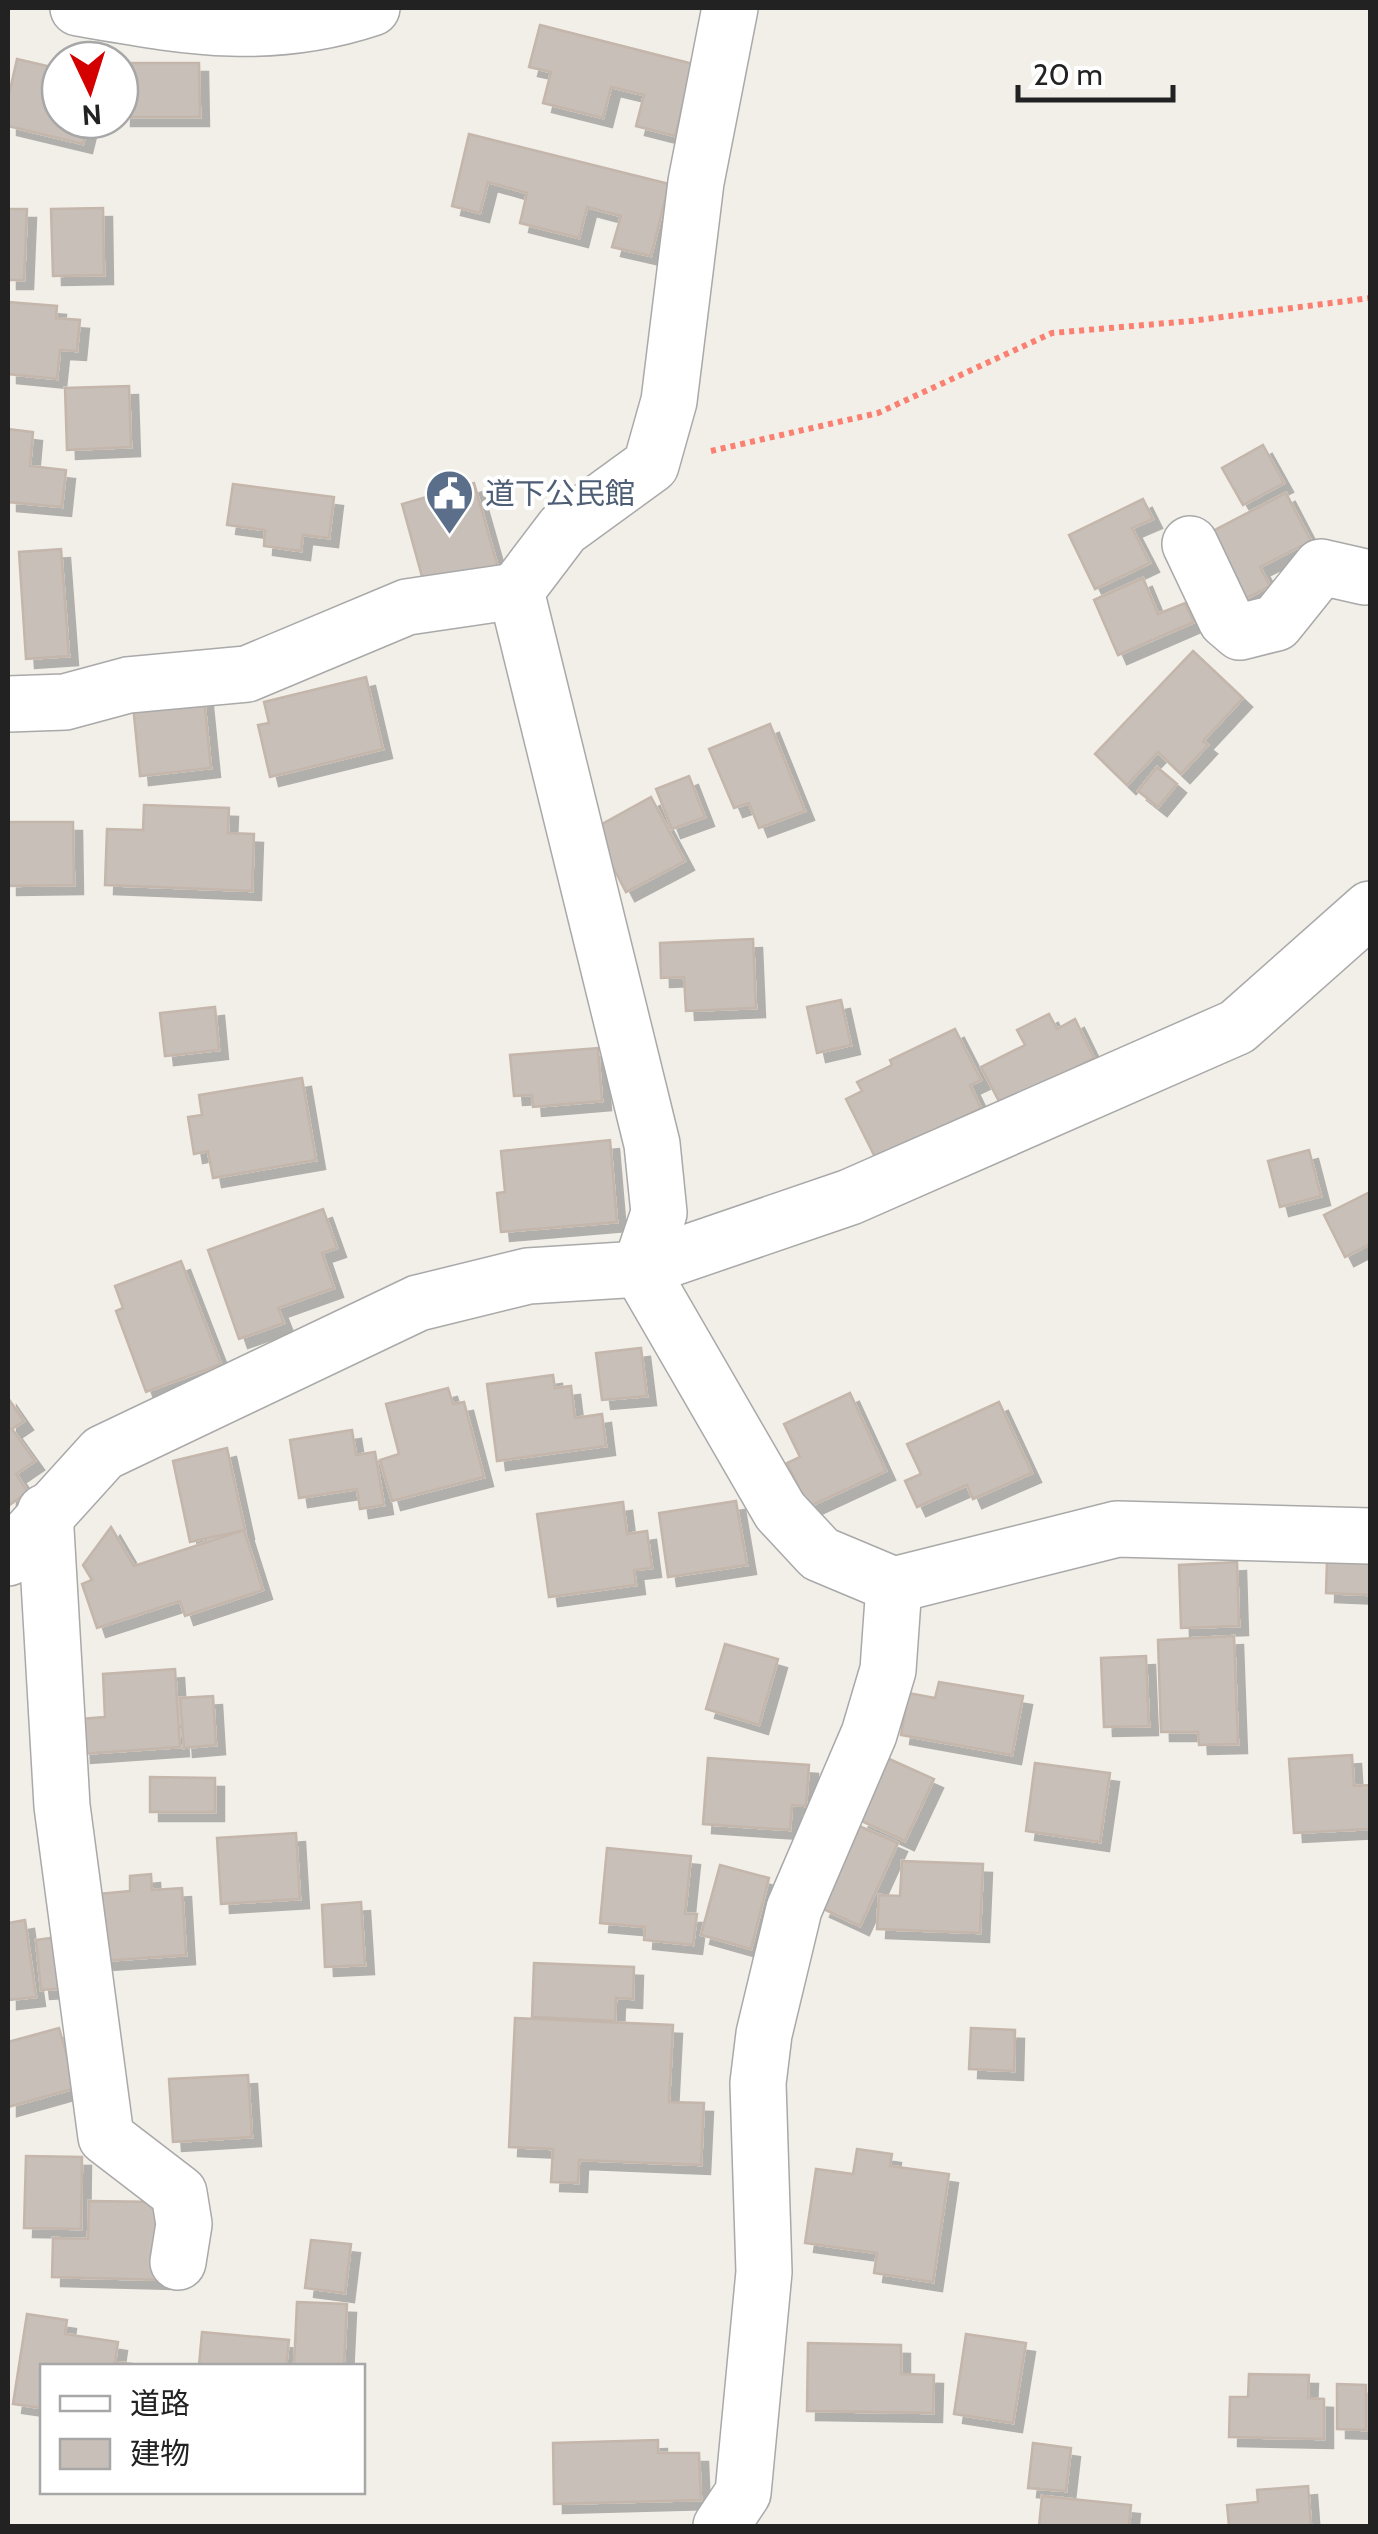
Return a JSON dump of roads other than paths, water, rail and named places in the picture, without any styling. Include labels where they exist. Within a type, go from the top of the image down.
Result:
[{"type":"street","points":[[78,8],[210,30],[315,23],[372,8]]},
{"type":"street","points":[[8,704],[65,702],[128,685],[247,674],[406,608],[516,591],[564,528],[651,465],[669,401],[696,182],[730,8]]},
{"type":"street","points":[[1190,544],[1226,620],[1240,632],[1276,623],[1321,568],[1369,578]]},
{"type":"street","points":[[516,591],[652,1144],[658,1214],[640,1269],[780,1511],[820,1554],[894,1584],[1118,1528],[1370,1536]]},
{"type":"street","points":[[8,1558],[102,1452],[418,1303],[528,1276],[640,1269],[850,1197],[1057,1102],[1238,1027],[1370,909]]},
{"type":"street","points":[[45,1512],[62,1806],[106,2137],[180,2193],[184,2224],[178,2262]]},
{"type":"street","points":[[721,2526],[743,2493],[762,2304],[758,2083],[764,2034],[794,1910],[869,1734],[888,1670],[894,1584]]},
{"type":"place","name":"道下公民館","points":[[450,536]]}]
